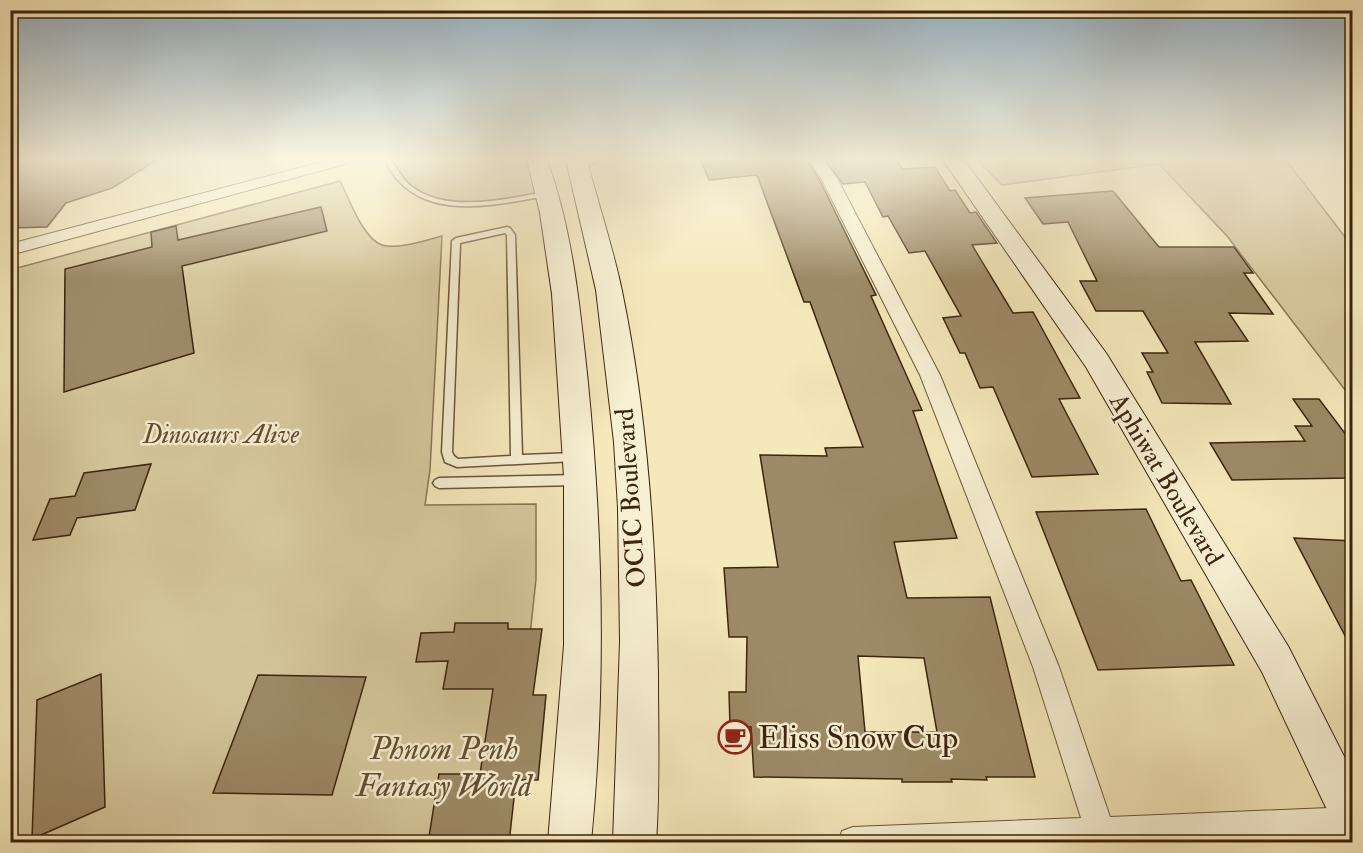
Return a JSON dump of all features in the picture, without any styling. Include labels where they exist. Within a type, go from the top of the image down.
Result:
[{"type":"street","points":[[10,250],[194,200]]},
{"type":"street","name":"OCIC Boulevard","points":[[547,200],[568,315],[581,469],[584,581],[570,843]]},
{"type":"street","name":"OCIC Boulevard","points":[[591,200],[612,308],[626,416],[636,540],[640,722],[635,843]]},
{"type":"street","points":[[840,200],[930,375],[1046,667],[1101,834]]},
{"type":"street","name":"Aphiwat Boulevard","points":[[982,200],[1096,360],[1275,660],[1353,816]]},
{"type":"street","points":[[853,843],[1353,822]]},
{"type":"lane","points":[[441,200],[475,204],[505,200]]},
{"type":"lane","points":[[517,460],[511,235],[507,230],[456,241],[448,459],[457,463],[517,460],[581,469]]},
{"type":"lane","points":[[439,483],[581,469]]},
{"type":"green space","name":"Dinosaurs Alive","points":[[270,200],[349,200],[363,227],[375,241],[382,245],[404,245],[442,236],[430,470],[425,505],[536,504],[536,579],[508,842],[11,842],[10,402],[17,268]]},
{"type":"green space","points":[[434,200],[508,200],[476,204]]},
{"type":"green space","points":[[1193,200],[1317,200],[1352,246],[1352,399],[1227,236]]},
{"type":"building","points":[[10,200],[76,200],[66,203],[47,227],[10,228]]},
{"type":"building","points":[[766,200],[829,200],[876,295],[871,296],[922,410],[913,411],[957,538],[894,542],[907,598],[990,597],[1035,777],[986,777],[987,780],[951,779],[952,782],[902,782],[902,779],[754,777],[751,727],[730,726],[729,692],[746,692],[747,637],[729,637],[724,568],[778,567],[760,455],[827,456],[825,448],[863,447],[810,302],[804,302]],"holes":[[[858,656],[924,658],[937,732],[865,732]]]},
{"type":"building","points":[[874,200],[961,200],[970,213],[976,212],[997,243],[972,245],[1013,313],[1033,312],[1080,398],[1059,399],[1098,474],[1032,477],[993,387],[980,388],[965,353],[960,353],[943,318],[961,316],[925,251],[909,253],[888,216],[883,217]]},
{"type":"building","points":[[1026,200],[1120,200],[1159,247],[1234,247],[1253,273],[1244,273],[1273,314],[1229,313],[1248,341],[1195,342],[1231,404],[1162,403],[1147,372],[1153,372],[1142,353],[1168,353],[1143,311],[1096,311],[1080,281],[1097,281],[1068,222],[1043,224]]},
{"type":"building","points":[[321,207],[327,231],[182,266],[194,353],[64,392],[65,269],[152,247],[151,232],[176,226],[178,240]]},
{"type":"building","points":[[1293,399],[1319,399],[1353,444],[1353,478],[1232,480],[1210,443],[1305,441],[1295,426],[1312,426]]},
{"type":"building","points":[[151,464],[135,510],[77,518],[70,535],[33,540],[50,499],[75,496],[84,473]]},
{"type":"building","points":[[1146,509],[1181,581],[1191,580],[1234,665],[1098,670],[1036,512]]},
{"type":"building","points":[[1294,538],[1353,541],[1353,651]]},
{"type":"building","points":[[455,623],[508,623],[508,629],[542,629],[533,695],[546,695],[538,780],[516,780],[509,843],[428,843],[439,774],[480,774],[493,689],[443,689],[448,661],[416,662],[421,633],[454,632]]},
{"type":"building","points":[[101,674],[105,807],[32,839],[37,700]]},
{"type":"building","points":[[258,675],[366,677],[332,795],[213,793]]},
{"type":"place","name":"Eliss Snow Cup","points":[[735,737]]},
{"type":"park label","name":"Phnom Penh Fantasy World","points":[[444,766]]}]
